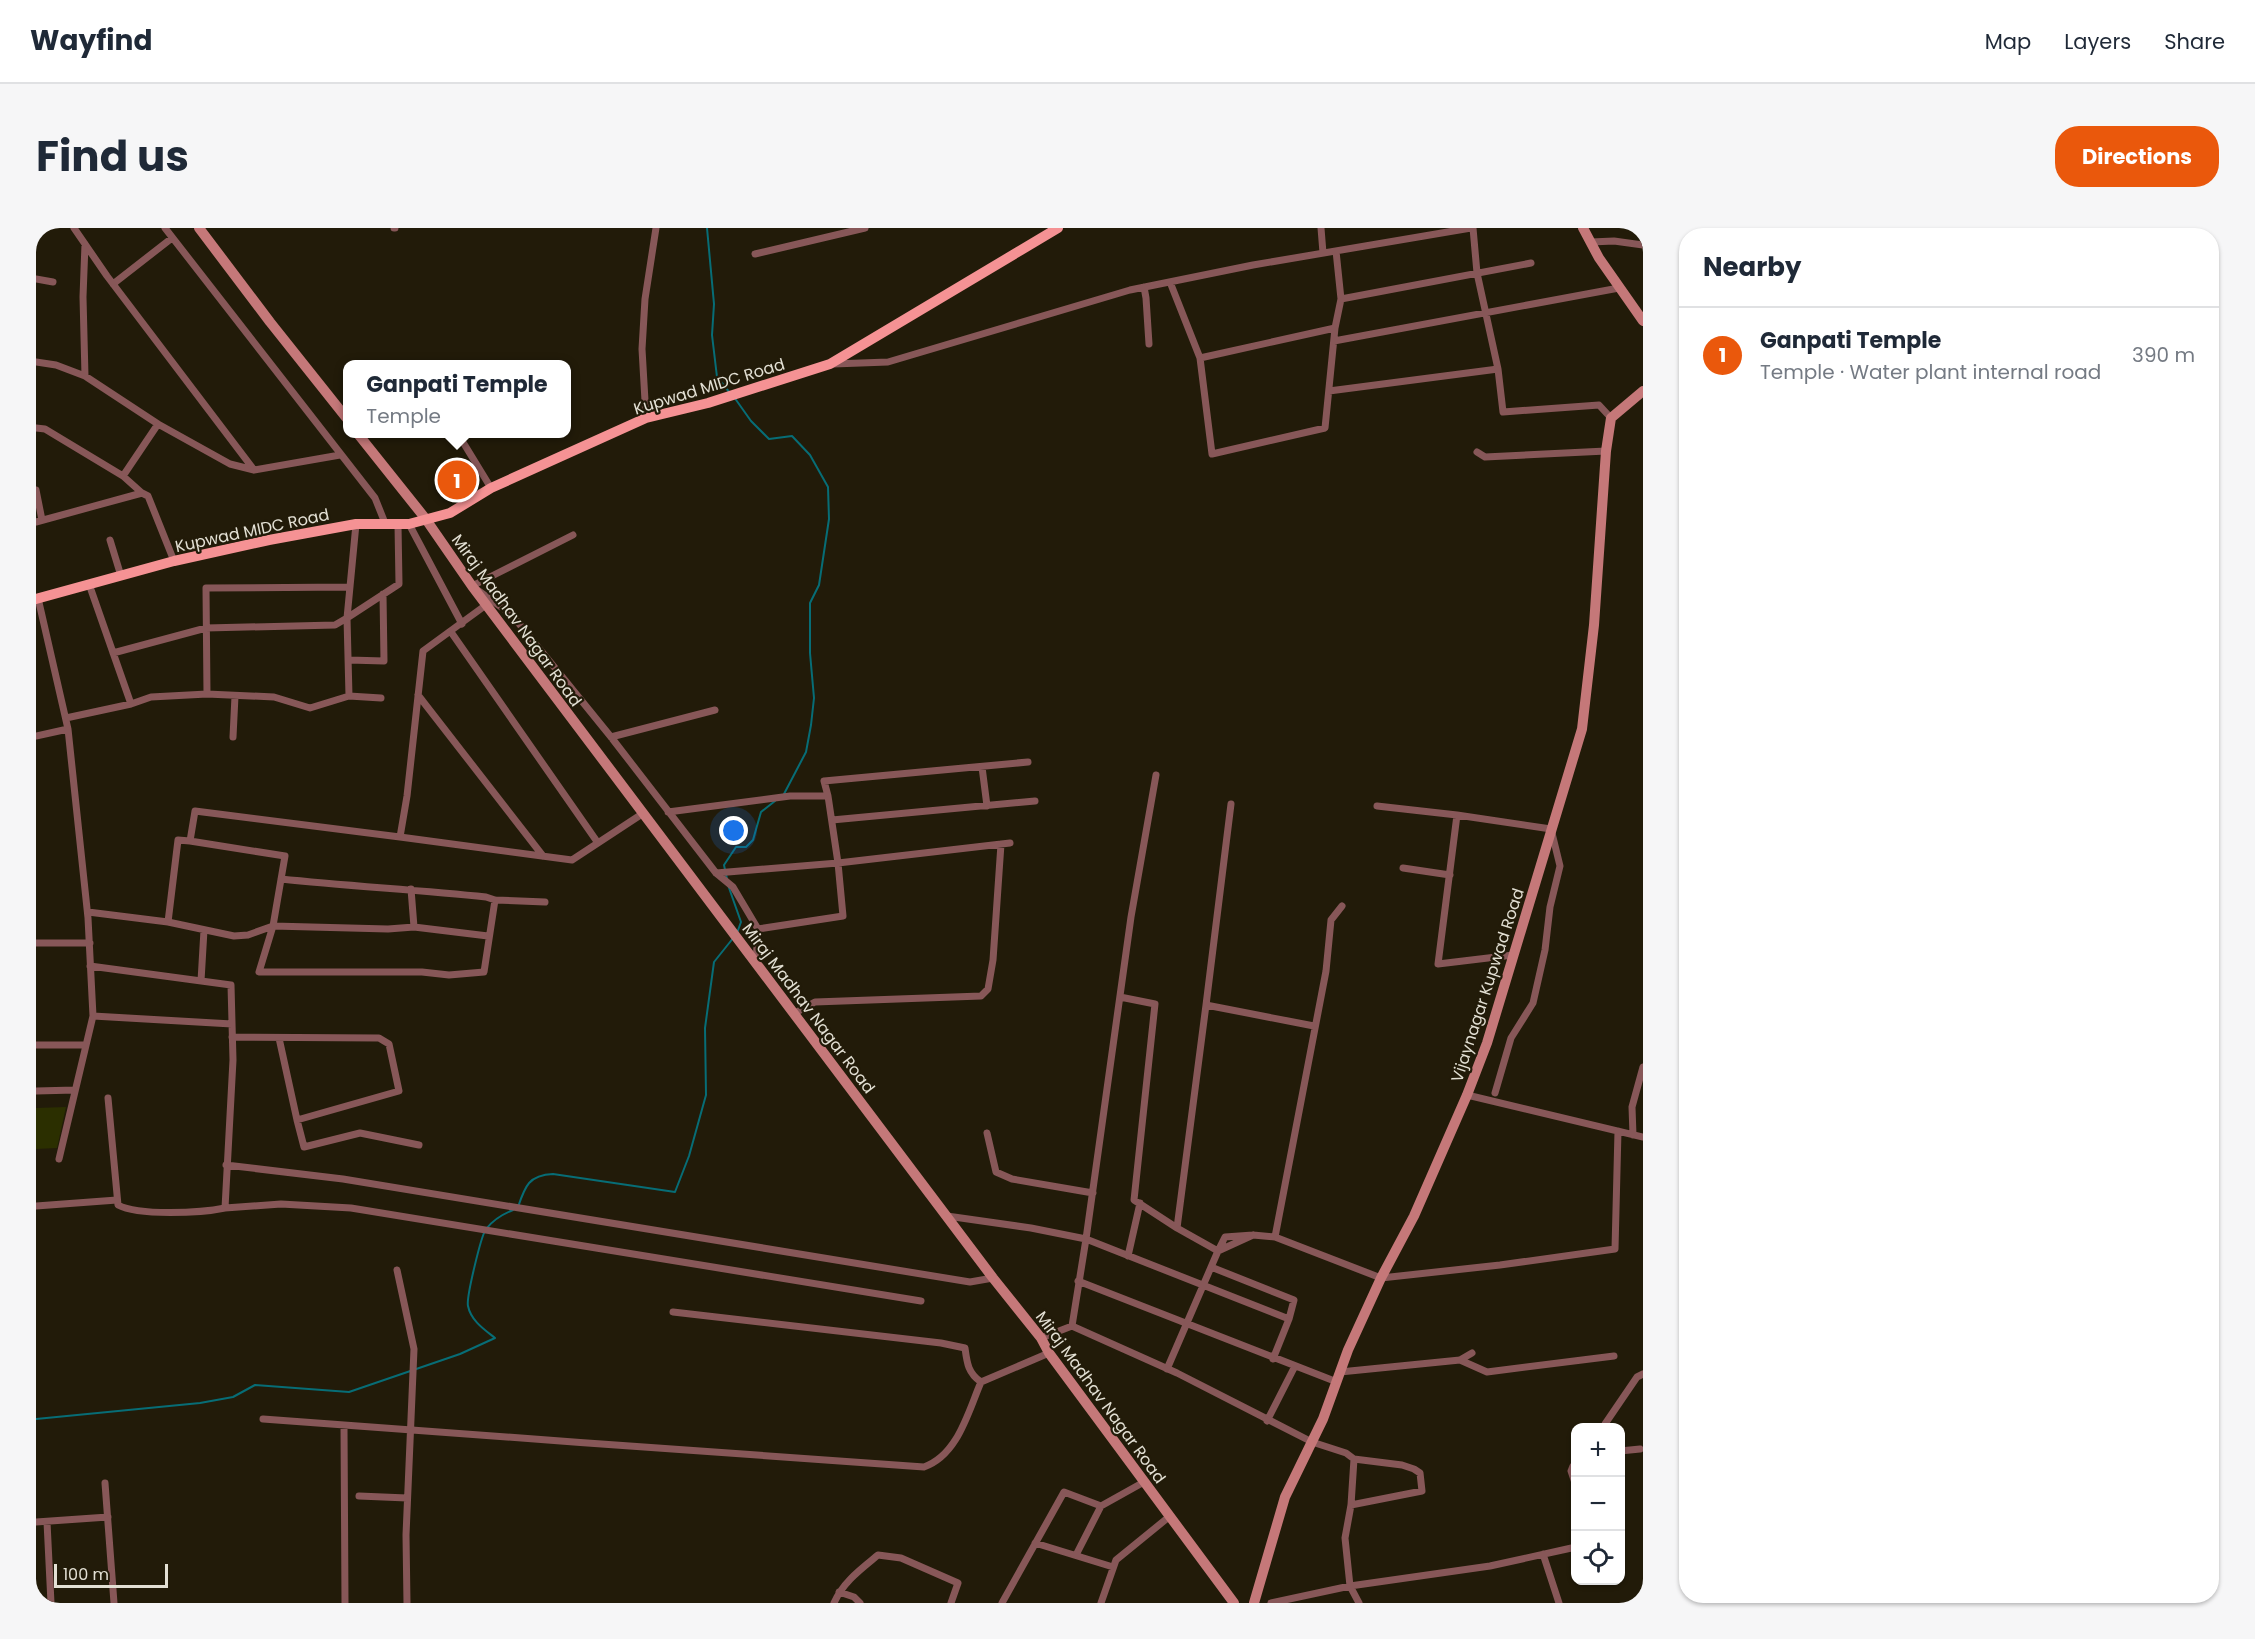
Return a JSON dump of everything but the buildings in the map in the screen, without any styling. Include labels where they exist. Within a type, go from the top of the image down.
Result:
[{"type":"main road","name":"Kupwad MIDC Road","points":[[37,598],[174,561],[269,540],[356,524],[404,524],[450,513],[491,488],[645,418],[708,403],[830,364],[1058,228]]},
{"type":"street","points":[[74,228],[113,284],[254,470]]},
{"type":"street","points":[[165,228],[375,498],[385,523]]},
{"type":"street","points":[[200,228],[270,322],[343,414]]},
{"type":"street","points":[[645,418],[642,349],[645,299],[656,228]]},
{"type":"street","points":[[755,254],[865,228]]},
{"type":"street","points":[[1321,228],[1323,253]]},
{"type":"street","points":[[830,364],[888,362],[1144,287],[1472,228],[1477,273],[1498,369],[1503,412],[1599,405],[1611,418],[1643,391]]},
{"type":"street","points":[[1583,228],[1599,258],[1643,321]]},
{"type":"street","points":[[113,284],[172,238]]},
{"type":"street","points":[[1591,242],[1614,241],[1643,246]]},
{"type":"street","points":[[85,244],[83,297],[85,376]]},
{"type":"street","points":[[1170,282],[1200,358],[1212,454],[1326,428],[1335,328],[1341,299],[1336,251]]},
{"type":"street","points":[[1341,299],[1531,263]]},
{"type":"street","points":[[36,279],[53,282]]},
{"type":"street","points":[[1144,287],[1149,344]]},
{"type":"street","points":[[1334,341],[1619,288]]},
{"type":"street","points":[[1200,358],[1335,328]]},
{"type":"street","points":[[36,362],[56,365],[85,376],[158,424],[230,465],[254,470],[340,455]]},
{"type":"street","points":[[1329,391],[1498,369]]},
{"type":"street","name":"Vijaynagar Kupwad Road","points":[[1254,1603],[1285,1497],[1312,1442],[1381,1278],[1414,1216],[1487,1043],[1582,729],[1593,625],[1606,452],[1611,418]]},
{"type":"street","points":[[123,476],[158,424]]},
{"type":"street","points":[[36,428],[45,429],[123,476],[148,496],[174,561]]},
{"type":"street","name":"Miraj Madhav Nagar Road","points":[[361,438],[425,518],[472,586],[642,814],[795,1013],[993,1278],[1041,1338],[1049,1353],[1234,1603]]},
{"type":"street","points":[[460,438],[491,488]]},
{"type":"street","points":[[1478,452],[1485,457],[1606,452]]},
{"type":"street","points":[[36,490],[39,521],[142,493]]},
{"type":"street","points":[[349,696],[347,618],[356,524]]},
{"type":"street","points":[[113,652],[206,628],[334,625],[399,584],[404,524]]},
{"type":"street","points":[[404,524],[462,624]]},
{"type":"street","points":[[573,535],[472,586],[512,615],[611,737],[716,873],[733,887],[758,929],[756,962]]},
{"type":"street","points":[[110,540],[121,576]]},
{"type":"street","points":[[89,584],[131,705]]},
{"type":"street","points":[[207,694],[206,588],[350,587]]},
{"type":"street","points":[[349,660],[384,661],[383,594]]},
{"type":"street","points":[[37,598],[68,729],[88,912],[93,1016],[58,1159]]},
{"type":"street","points":[[400,837],[407,796],[423,651],[486,605]]},
{"type":"street","points":[[451,632],[598,843]]},
{"type":"street","points":[[66,718],[131,705],[151,697],[207,694],[274,698],[310,708],[349,696],[381,698]]},
{"type":"street","points":[[418,695],[543,856]]},
{"type":"street","points":[[233,737],[235,696]]},
{"type":"street","points":[[611,737],[716,710]]},
{"type":"street","points":[[36,736],[68,729]]},
{"type":"street","points":[[758,929],[843,916],[832,820],[824,781],[1028,762]]},
{"type":"street","points":[[982,766],[987,806]]},
{"type":"street","points":[[1072,1326],[1120,997],[1156,776]]},
{"type":"street","points":[[668,812],[790,796],[828,796]]},
{"type":"street","points":[[832,820],[1035,801]]},
{"type":"street","points":[[1177,1228],[1231,804]]},
{"type":"street","points":[[1377,807],[1458,815],[1551,829],[1560,866],[1550,907],[1545,950],[1533,1003],[1511,1038],[1495,1093]]},
{"type":"street","points":[[190,841],[195,811],[572,860],[642,814]]},
{"type":"street","points":[[1458,815],[1438,964],[1513,955]]},
{"type":"street","points":[[168,922],[178,840],[285,856],[273,926],[259,972],[422,972],[449,975],[484,972],[495,900]]},
{"type":"street","points":[[716,873],[838,863],[1010,843]]},
{"type":"street","points":[[795,1013],[815,1002],[981,996],[988,989],[993,960],[1001,844]]},
{"type":"street","points":[[1403,868],[1449,875]]},
{"type":"street","points":[[281,879],[346,886],[411,889],[486,897],[495,900],[545,902]]},
{"type":"street","points":[[411,889],[414,927]]},
{"type":"street","points":[[1275,1237],[1326,971],[1331,920],[1342,906]]},
{"type":"street","points":[[88,912],[168,922],[234,936],[249,935],[273,926],[388,929],[414,927],[488,936]]},
{"type":"street","points":[[201,981],[204,930]]},
{"type":"street","points":[[36,943],[90,943]]},
{"type":"street","points":[[90,966],[231,985],[230,1114],[225,1208]]},
{"type":"street","points":[[1120,997],[1155,1004],[1134,1200],[1218,1251]]},
{"type":"street","points":[[1206,1005],[1314,1026]]},
{"type":"street","points":[[93,1016],[232,1024]]},
{"type":"street","points":[[232,1037],[379,1038],[388,1044],[399,1091],[297,1120]]},
{"type":"street","points":[[279,1038],[304,1147],[360,1133],[419,1145]]},
{"type":"street","points":[[36,1045],[86,1045]]},
{"type":"street","points":[[1633,1135],[1632,1107],[1643,1067]]},
{"type":"street","points":[[36,1091],[75,1090]]},
{"type":"street","points":[[1467,1095],[1643,1137]]},
{"type":"street","points":[[108,1098],[117,1200],[118,1205],[128,1210],[186,1211],[281,1204],[351,1208],[921,1301]]},
{"type":"street","points":[[1167,1369],[1225,1238],[1253,1234],[1275,1237],[1381,1278],[1615,1249],[1618,1131]]},
{"type":"street","points":[[987,1133],[996,1172],[1012,1179],[1093,1193]]},
{"type":"street","points":[[226,1165],[354,1180],[970,1282],[993,1278]]},
{"type":"street","points":[[36,1206],[117,1200]]},
{"type":"street","points":[[1128,1256],[1140,1203]]},
{"type":"street","points":[[946,1216],[1031,1228],[1086,1239],[1289,1319]]},
{"type":"street","points":[[1211,1267],[1293,1300],[1289,1319],[1273,1359]]},
{"type":"street","points":[[397,1270],[414,1349],[407,1498],[407,1603]]},
{"type":"street","points":[[1078,1281],[1273,1359],[1339,1377],[1461,1360],[1472,1353]]},
{"type":"street","points":[[673,1312],[941,1343],[965,1348],[967,1364],[972,1376],[981,1382]]},
{"type":"street","points":[[1041,1338],[1072,1326],[1167,1369],[1312,1442],[1354,1459],[1414,1469],[1420,1473],[1422,1491],[1351,1505]]},
{"type":"street","points":[[263,1419],[924,1467],[942,1455],[960,1433],[981,1382],[1049,1353]]},
{"type":"street","points":[[1461,1360],[1488,1372],[1614,1356]]},
{"type":"street","points":[[1267,1421],[1294,1366]]},
{"type":"street","points":[[1606,1423],[1637,1377],[1643,1374]]},
{"type":"street","points":[[344,1425],[345,1603]]},
{"type":"street","points":[[1625,1451],[1641,1449]]},
{"type":"street","points":[[1354,1459],[1351,1505],[1345,1538],[1350,1586],[1359,1603]]},
{"type":"street","points":[[1076,1555],[1101,1506],[1144,1482]]},
{"type":"street","points":[[105,1483],[114,1603]]},
{"type":"street","points":[[1002,1603],[1064,1492],[1101,1506]]},
{"type":"street","points":[[359,1496],[407,1498]]},
{"type":"street","points":[[1101,1603],[1116,1560],[1170,1516]]},
{"type":"street","points":[[36,1522],[108,1517]]},
{"type":"street","points":[[47,1521],[51,1603]]},
{"type":"street","points":[[1035,1543],[1113,1567]]},
{"type":"street","points":[[1271,1603],[1350,1586],[1490,1566],[1571,1548]]},
{"type":"street","points":[[1543,1554],[1559,1603]]},
{"type":"street","points":[[834,1603],[839,1592],[854,1575],[878,1555],[901,1558],[958,1583],[951,1603]]},
{"type":"street","points":[[839,1592],[854,1597],[860,1603]]},
{"type":"green space","points":[[66,1107],[57,1148],[36,1149],[36,1108]]},
{"type":"waterway","points":[[707,228],[714,304],[712,335],[717,377],[730,393]]},
{"type":"waterway","points":[[734,397],[751,421],[769,439],[792,436],[810,455],[828,487],[829,519],[819,585],[810,603],[810,653],[814,698],[811,725],[806,752],[784,794]]},
{"type":"waterway","points":[[727,879],[724,865],[736,847],[746,847],[753,840],[761,812],[775,801]]},
{"type":"waterway","points":[[728,885],[741,922],[737,933]]},
{"type":"waterway","points":[[518,1207],[523,1193],[533,1179],[553,1174],[675,1192],[689,1156],[706,1095],[705,1028],[714,962],[734,937]]},
{"type":"waterway","points":[[36,1419],[200,1403],[233,1397],[255,1385],[349,1392],[460,1354],[495,1338],[472,1316],[468,1306],[469,1292],[486,1229],[498,1218],[513,1210]]},
{"type":"place","name":"Ganpati Temple","points":[[457,480]]}]
